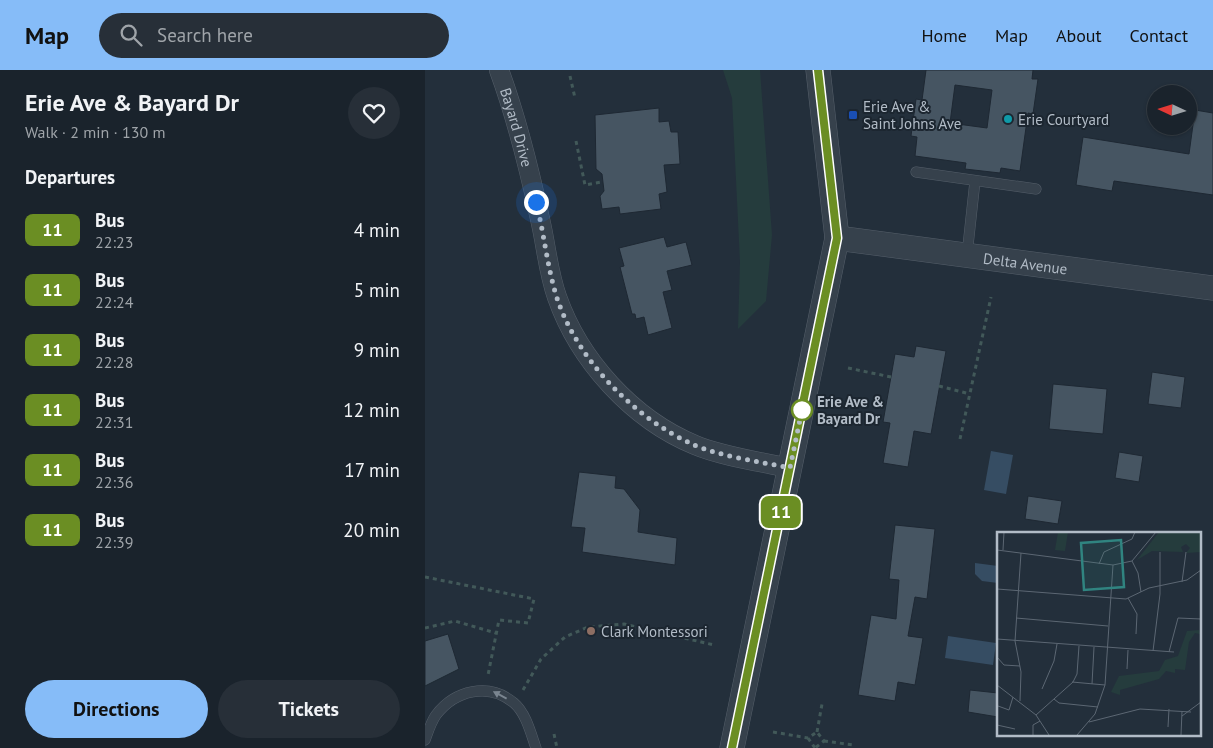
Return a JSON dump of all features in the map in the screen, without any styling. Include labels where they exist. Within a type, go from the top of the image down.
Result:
[{"type":"street","name":"Bayard Drive","points":[[499,70],[515,114],[556,296],[575,336],[593,363],[639,411],[695,446],[790,468]]},
{"type":"street","points":[[732,748],[837,238],[819,70]]},
{"type":"street","name":"Delta Avenue","points":[[837,238],[1213,288]]},
{"type":"lane","points":[[916,172],[1036,189]]},
{"type":"lane","points":[[967,255],[975,181]]},
{"type":"lane","points":[[425,740],[435,716],[458,694],[490,690],[515,703],[529,727],[536,748]]},
{"type":"path","points":[[570,76],[575,98]]},
{"type":"path","points":[[576,141],[585,185],[601,182]]},
{"type":"path","points":[[960,439],[991,298]]},
{"type":"path","points":[[848,368],[891,377]]},
{"type":"path","points":[[939,386],[969,394]]},
{"type":"path","points":[[425,577],[534,599],[528,624],[499,620],[487,681]]},
{"type":"path","points":[[425,628],[455,621],[496,633]]},
{"type":"path","points":[[515,703],[541,659],[565,636],[588,627],[624,624],[714,644]]},
{"type":"path","points":[[773,732],[808,738],[817,732],[822,704]]},
{"type":"path","points":[[817,732],[824,741],[854,745]]},
{"type":"path","points":[[554,734],[557,748]]},
{"type":"path","points":[[808,738],[815,748],[824,741]]},
{"type":"green space","points":[[723,70],[760,70],[772,235],[766,301],[738,329],[740,262],[732,98]]},
{"type":"water","points":[[991,451],[1013,455],[1006,494],[984,490]]},
{"type":"water","points":[[975,563],[997,566],[997,583],[982,581],[975,574]]},
{"type":"water","points":[[948,636],[996,643],[993,665],[945,658]]},
{"type":"building","name":"Erie Courtyard","points":[[926,70],[1033,70],[1032,79],[1038,79],[1033,114],[1028,113],[1020,171],[1001,168],[1000,173],[965,169],[966,163],[915,156],[917,137],[911,136],[916,99],[922,100]],"holes":[[[955,85],[992,90],[987,128],[950,123]]]},
{"type":"building","points":[[659,108],[659,122],[669,121],[671,132],[678,132],[680,164],[664,165],[667,192],[659,194],[661,209],[620,214],[619,207],[602,209],[600,196],[604,191],[602,174],[596,169],[595,115]]},
{"type":"building","points":[[1197,110],[1213,113],[1213,195],[1114,181],[1112,191],[1076,185],[1083,137],[1189,154],[1192,135],[1197,135]]},
{"type":"building","points":[[664,237],[667,247],[686,242],[692,265],[667,271],[672,290],[663,292],[672,328],[648,335],[644,317],[636,319],[635,314],[632,314],[620,267],[624,266],[619,248]]},
{"type":"building","points":[[916,346],[946,351],[931,434],[914,431],[908,467],[883,463],[890,423],[883,422],[895,354],[914,357]]},
{"type":"building","points":[[1152,372],[1185,377],[1181,408],[1148,404]]},
{"type":"building","points":[[1053,384],[1107,389],[1103,434],[1049,429]]},
{"type":"building","points":[[1119,452],[1143,456],[1139,482],[1115,478]]},
{"type":"building","points":[[579,472],[616,476],[615,488],[624,489],[640,510],[638,532],[677,538],[675,565],[582,552],[585,528],[571,527]]},
{"type":"building","points":[[1028,496],[1062,501],[1058,524],[1025,519]]},
{"type":"building","points":[[895,525],[935,529],[927,599],[915,597],[908,636],[923,638],[915,685],[898,682],[895,701],[858,695],[871,615],[896,619],[899,580],[889,579]]},
{"type":"building","points":[[448,634],[459,669],[425,686],[425,641]]},
{"type":"building","points":[[970,690],[997,693],[997,717],[968,712]]},
{"type":"bus line","name":"11","points":[[732,748],[837,238],[818,70]]},
{"type":"place","name":"Erie Ave & Saint Johns Ave","points":[[853,115]]},
{"type":"place","name":"Erie Courtyard","points":[[1008,119]]},
{"type":"place","name":"Erie Ave & Bayard Dr","points":[[802,410]]},
{"type":"place","name":"Clark Montessori","points":[[591,631]]},
{"type":"route","points":[[536,202],[556,296],[575,336],[593,363],[639,411],[666,430],[695,446],[790,468],[802,410]]}]
